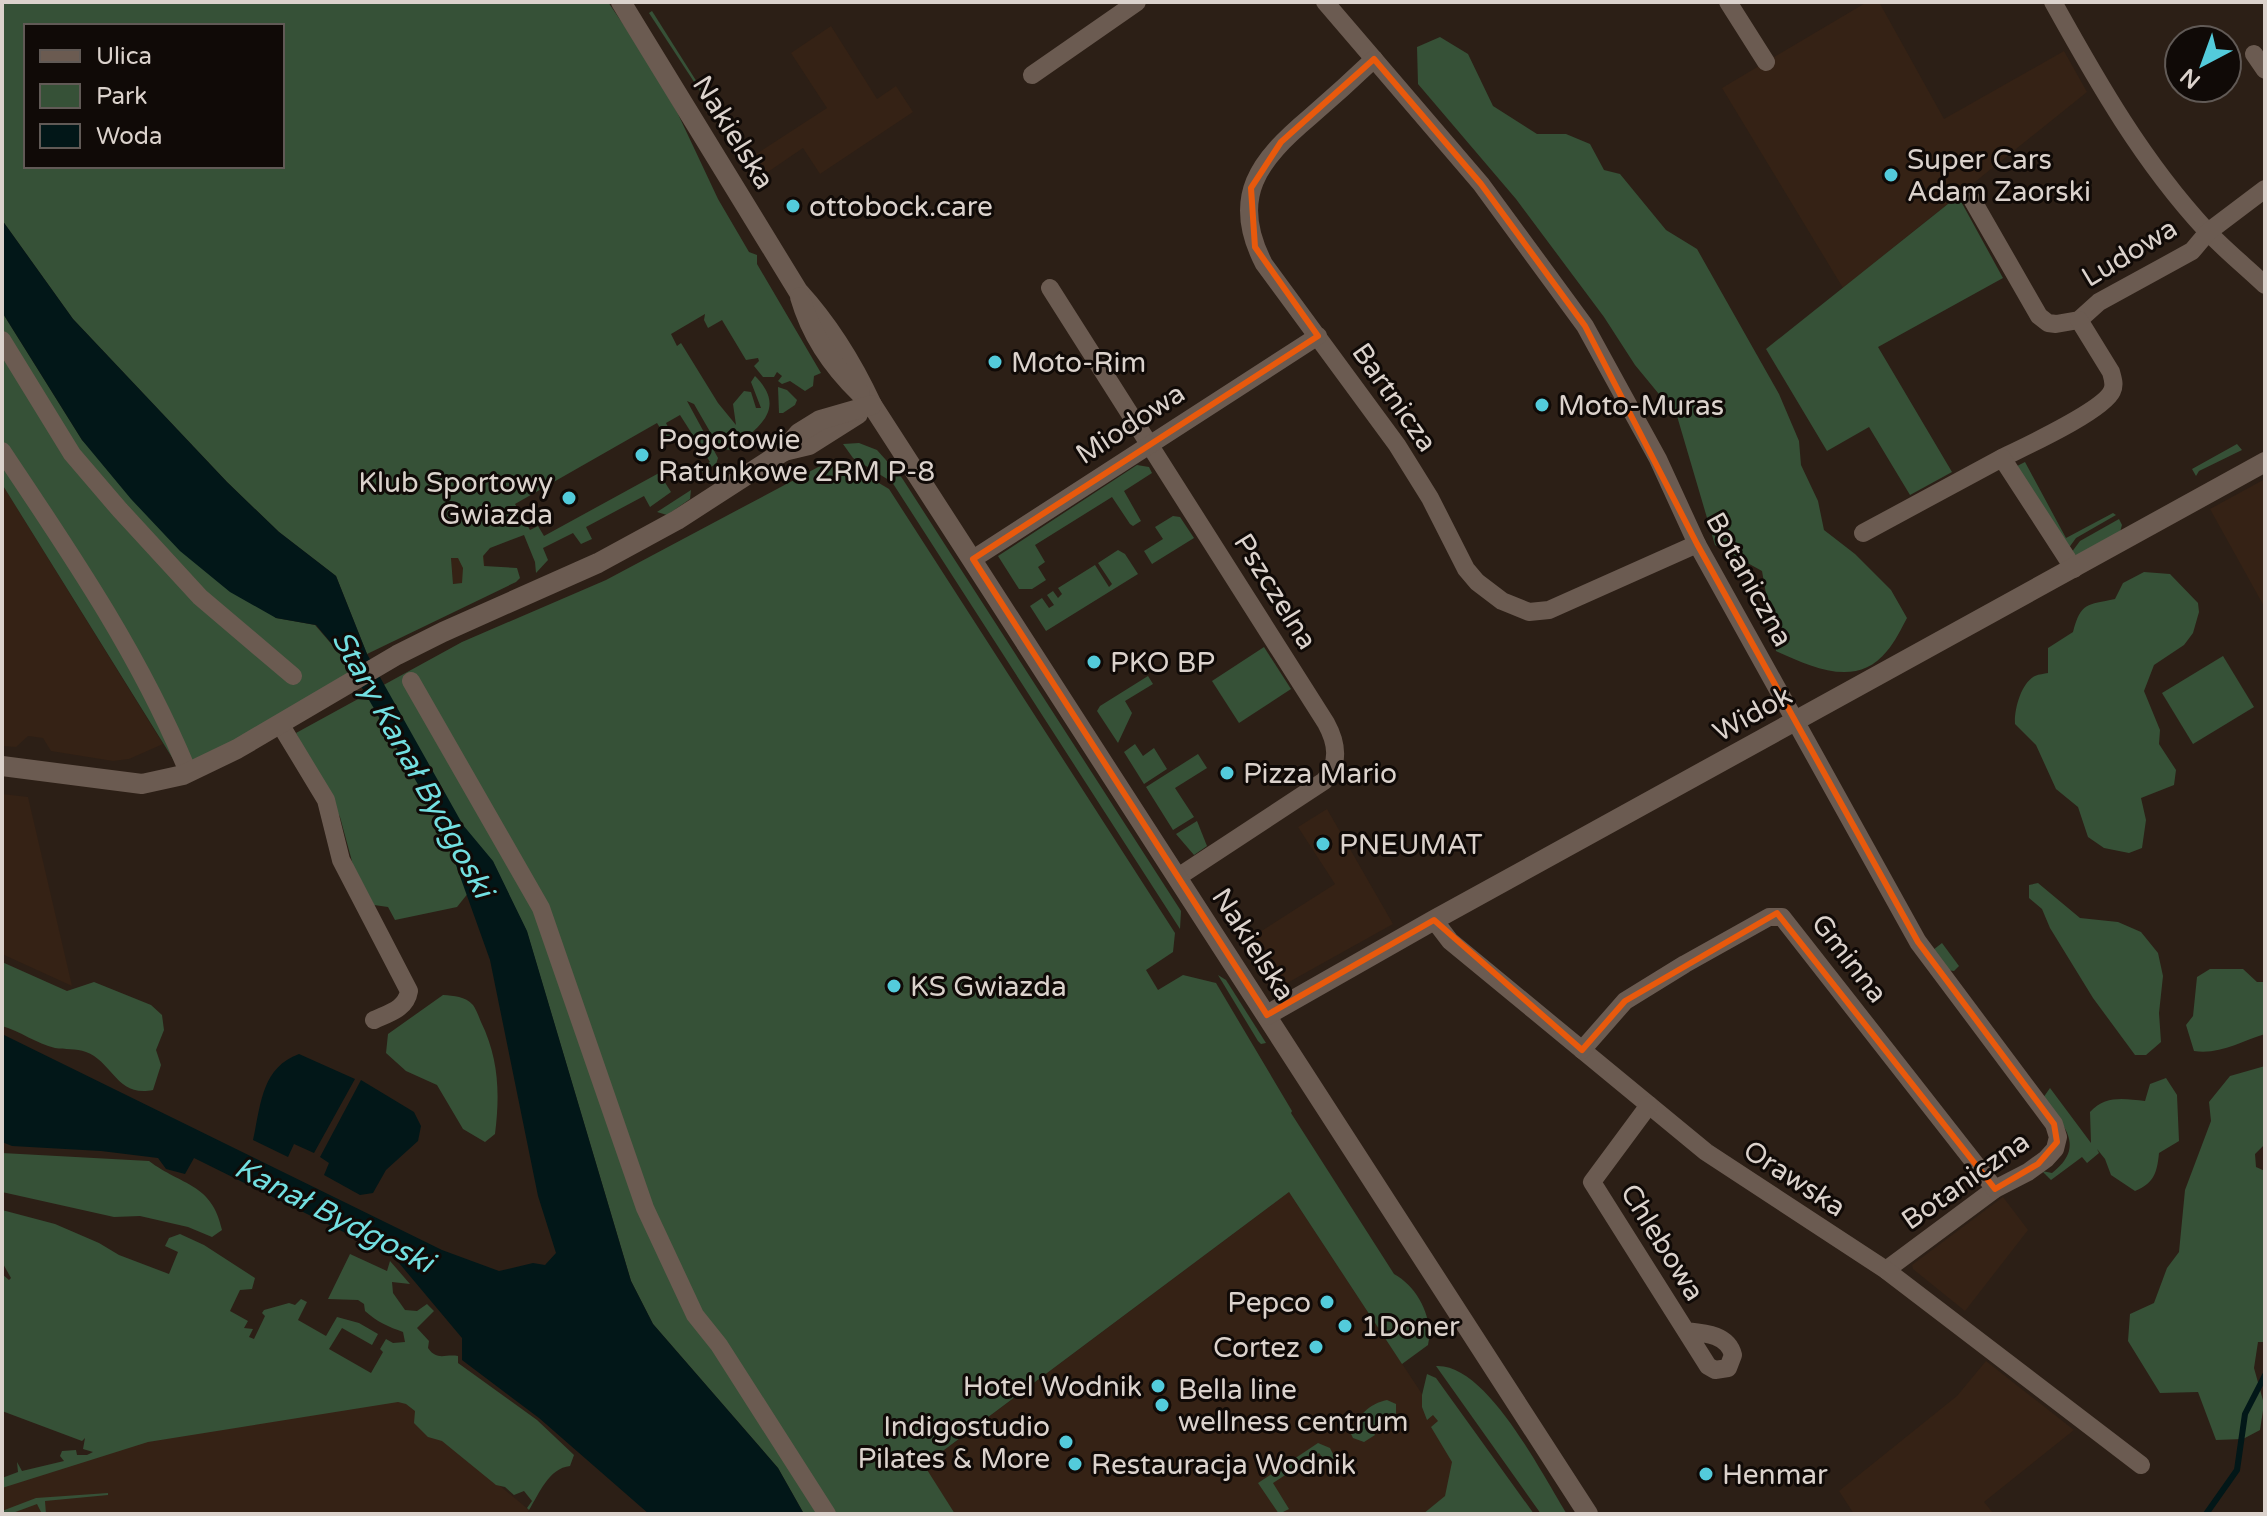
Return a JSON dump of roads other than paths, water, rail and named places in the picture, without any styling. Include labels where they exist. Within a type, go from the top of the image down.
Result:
[{"type":"street","name":"Nakielska","points":[[621,2],[798,291],[807,322],[836,369],[872,405],[1588,1514]]},
{"type":"street","points":[[1032,75],[1137,2]]},
{"type":"street","name":"Botaniczna","points":[[1325,2],[1481,184],[1585,326],[1658,459],[1697,544],[1918,942],[2054,1124],[2058,1137],[2051,1154],[2028,1172],[1995,1189],[1886,1270]]},
{"type":"street","points":[[1728,2],[1766,62]]},
{"type":"street","points":[[2053,2],[2118,116],[2179,199],[2208,232],[2265,285]]},
{"type":"street","points":[[2254,54],[2265,70]]},
{"type":"street","name":"Bartnicza","points":[[1374,59],[1265,160],[1251,188],[1249,214],[1255,247],[1264,264],[1397,445],[1430,498],[1471,577],[1511,606],[1529,612],[1549,610],[1697,544]]},
{"type":"street","name":"Ludowa","points":[[1973,201],[2039,316],[2048,323],[2056,324],[2079,320],[2099,302],[2192,251],[2208,232],[2265,189]]},
{"type":"street","name":"Pszczelna","points":[[1050,288],[1326,723],[1336,748],[1334,767],[1324,781],[1178,877]]},
{"type":"street","name":"Ludowa","points":[[1863,533],[2099,405],[2112,392],[2114,381],[2079,320]]},
{"type":"street","name":"Miodowa","points":[[973,559],[1318,336]]},
{"type":"street","points":[[2,340],[72,454],[120,510],[200,597],[293,676]]},
{"type":"street","points":[[2,766],[142,784],[188,772],[237,749],[387,661],[443,632],[598,563],[677,520],[784,451],[799,433],[820,420],[872,405]]},
{"type":"street","points":[[2,451],[87,577],[129,651],[188,772]]},
{"type":"street","points":[[2002,458],[2074,569]]},
{"type":"street","name":"Widok","points":[[1267,1015],[2265,462]]},
{"type":"street","points":[[411,681],[541,908],[645,1208],[695,1315],[719,1345],[827,1514]]},
{"type":"street","points":[[280,724],[326,800],[341,860],[409,991],[408,999],[401,1007],[374,1020]]},
{"type":"street","name":"Gminna","points":[[1582,1050],[1625,1001],[1769,917],[1782,917],[1995,1189]]},
{"type":"street","name":"Orawska","points":[[1434,920],[1450,941],[1724,1165],[1886,1270],[2141,1465]]},
{"type":"street","name":"Chlebowa","points":[[1649,1105],[1592,1182],[1687,1331]]},
{"type":"water","points":[[2,220],[73,319],[227,482],[279,532],[336,576],[367,654],[463,825],[493,861],[527,931],[631,1281],[653,1324],[778,1468],[804,1514],[649,1514],[539,1418],[462,1360],[462,1338],[394,1257],[194,1158],[185,1174],[166,1169],[158,1158],[12,1146],[2,1142],[2,1034],[442,1250],[499,1271],[533,1263],[545,1265],[556,1253],[538,1196],[490,960],[442,826],[347,662],[316,625],[276,618],[230,592],[180,551],[82,440],[2,312]]},
{"type":"water","points":[[299,1054],[355,1079],[314,1153],[294,1144],[288,1157],[253,1140],[261,1101],[270,1078],[286,1060]]},
{"type":"water","points":[[361,1080],[414,1112],[421,1126],[418,1141],[386,1170],[373,1193],[360,1195],[324,1175],[329,1163],[320,1157]]},
{"type":"waterway","points":[[2206,1514],[2237,1470],[2245,1414],[2265,1375]]},
{"type":"place","name":"Super Cars Adam Zaorski","points":[[1891,175]]},
{"type":"place","name":"ottobock.care","points":[[793,206]]},
{"type":"place","name":"Moto-Rim","points":[[995,362]]},
{"type":"place","name":"Moto-Muras","points":[[1542,405]]},
{"type":"place","name":"Pogotowie Ratunkowe ZRM P-8","points":[[642,455]]},
{"type":"place","name":"Klub Sportowy Gwiazda","points":[[569,498]]},
{"type":"place","name":"PKO BP","points":[[1094,662]]},
{"type":"place","name":"Pizza Mario","points":[[1227,773]]},
{"type":"place","name":"PNEUMAT","points":[[1323,844]]},
{"type":"place","name":"KS Gwiazda","points":[[894,986]]},
{"type":"place","name":"Pepco","points":[[1327,1302]]},
{"type":"place","name":"1Doner","points":[[1345,1326]]},
{"type":"place","name":"Cortez","points":[[1316,1347]]},
{"type":"place","name":"Hotel Wodnik","points":[[1158,1386]]},
{"type":"place","name":"Bella line wellness centrum","points":[[1162,1405]]},
{"type":"place","name":"Indigostudio Pilates & More","points":[[1066,1442]]},
{"type":"place","name":"Restauracja Wodnik","points":[[1075,1464]]},
{"type":"place","name":"Henmar","points":[[1706,1474]]},
{"type":"water label","name":"Stary Kanał Bydgoski","points":[[413,764]]},
{"type":"water label","name":"Kanał Bydgoski","points":[[334,1215]]}]
